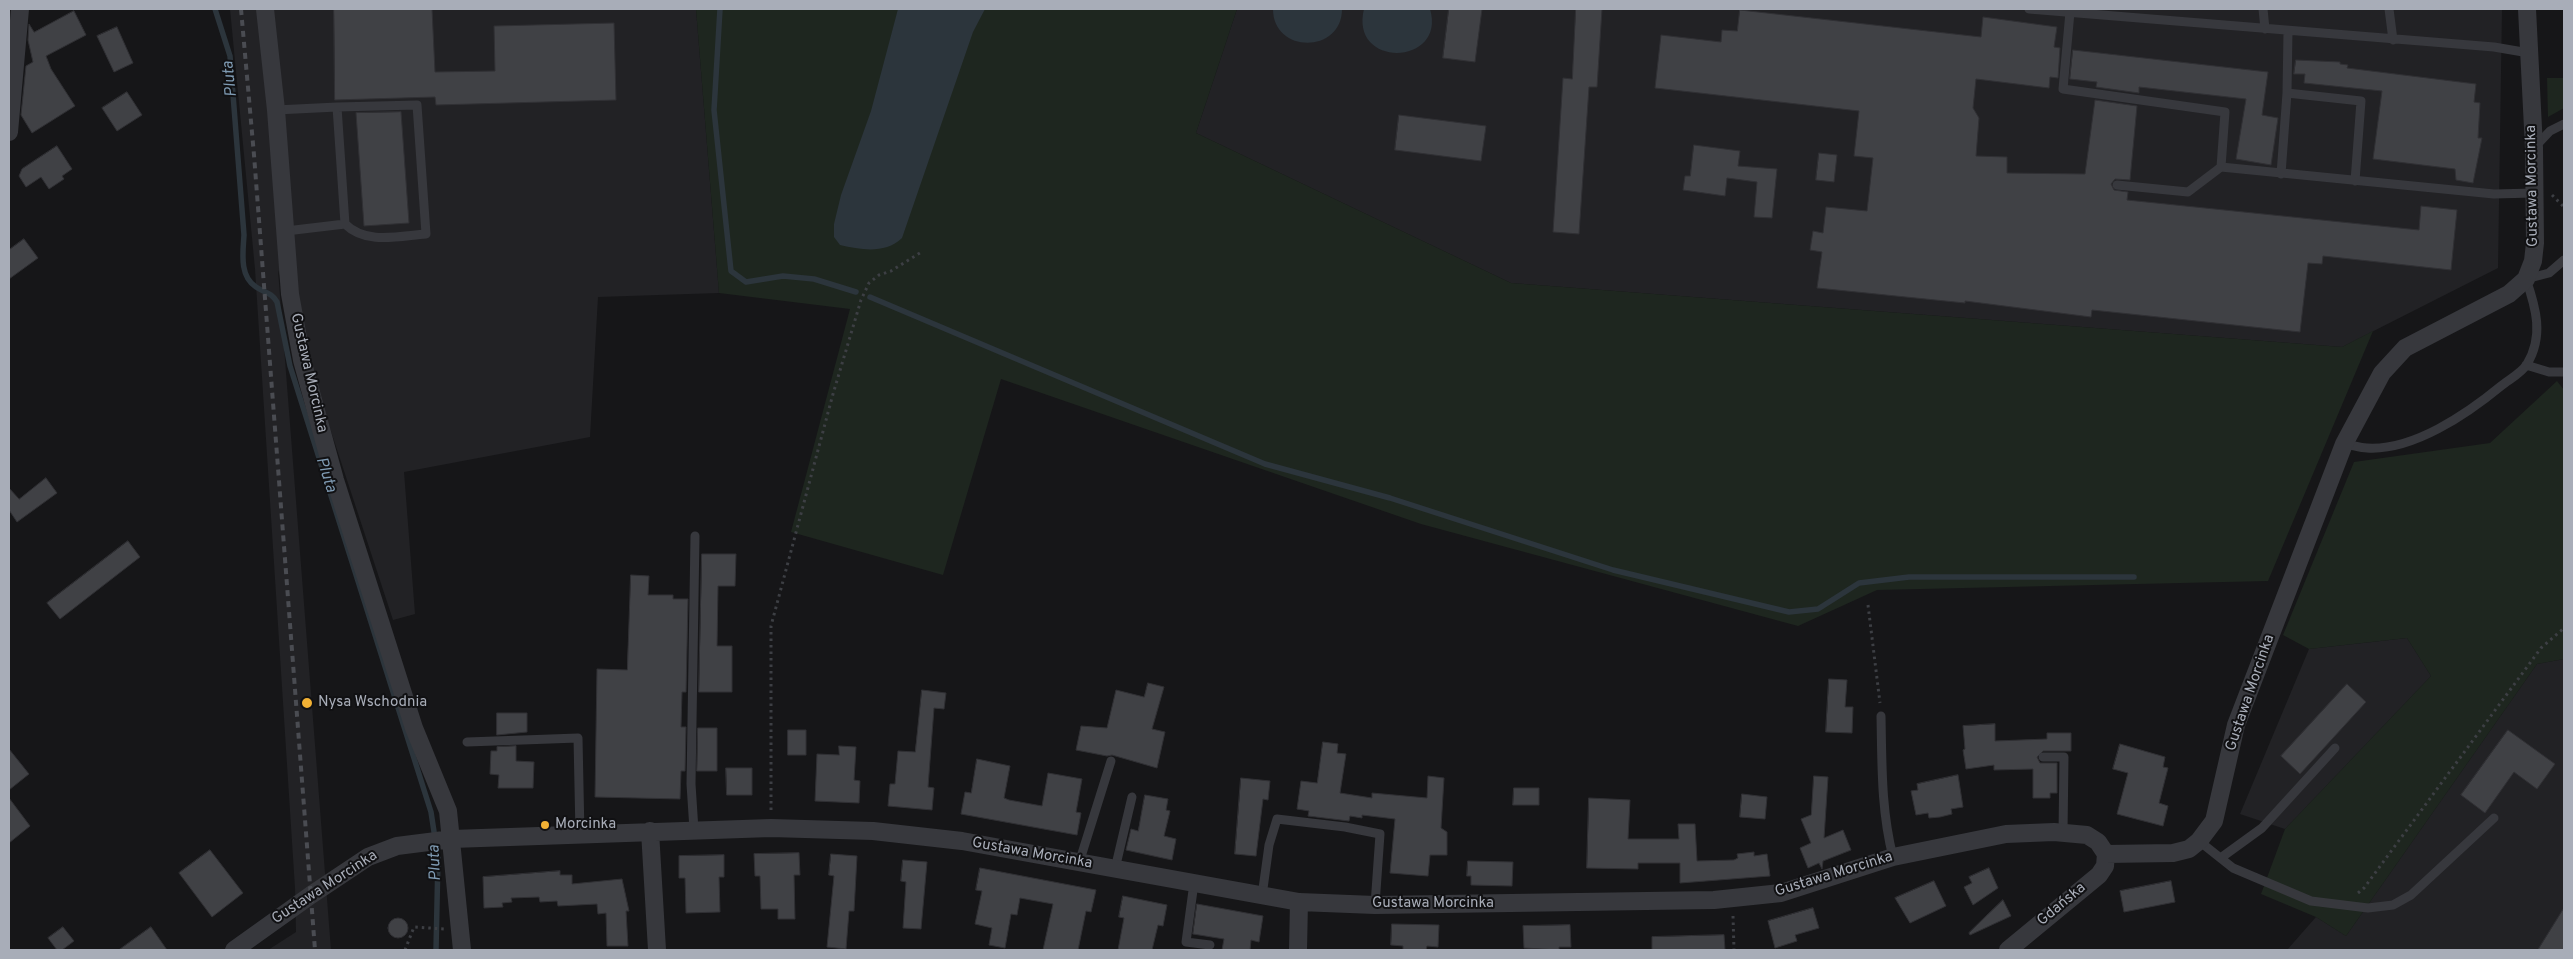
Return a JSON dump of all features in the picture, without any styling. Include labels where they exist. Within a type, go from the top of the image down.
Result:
[{"type":"street","points":[[9,132],[20,9]]},
{"type":"street","name":"Gustawa Morcinka","points":[[265,9],[276,110],[290,294],[302,360],[336,480],[414,728],[445,799],[451,822],[448,839],[462,950]]},
{"type":"street","name":"Gustawa Morcinka","points":[[2199,842],[2214,821],[2236,725],[2344,444],[2382,373],[2405,348],[2509,294],[2526,279],[2534,261],[2534,148],[2527,9]]},
{"type":"street","name":"Gustawa Morcinka","points":[[234,950],[311,894],[368,857],[397,846],[426,840],[771,828],[873,831],[952,840],[1299,902],[1375,905],[1732,899],[1781,893],[1892,857],[2006,834],[2063,833],[2087,835],[2098,842],[2106,854]]},
{"type":"street","points":[[650,831],[657,950]]},
{"type":"street","points":[[2106,854],[2173,853],[2189,849],[2199,842]]},
{"type":"street","name":"Gdańska","points":[[2008,950],[2099,874],[2105,866],[2106,854]]},
{"type":"street","points":[[1298,950],[1299,902]]},
{"type":"lane","points":[[2029,9],[2494,47],[2529,53]]},
{"type":"lane","points":[[2263,9],[2265,29]]},
{"type":"lane","points":[[2388,9],[2393,40]]},
{"type":"lane","points":[[2070,12],[2063,89],[2225,112],[2221,168]]},
{"type":"lane","points":[[2281,174],[2287,93],[2288,31]]},
{"type":"lane","points":[[2287,93],[2361,102],[2355,181]]},
{"type":"lane","points":[[276,110],[336,107],[417,105],[426,234],[367,238],[352,232],[345,224],[336,107]]},
{"type":"lane","points":[[2534,148],[2550,131],[2564,124]]},
{"type":"lane","points":[[2117,185],[2188,192],[2221,168],[2494,194],[2534,193]]},
{"type":"lane","points":[[286,231],[345,224]]},
{"type":"lane","points":[[2344,444],[2368,448],[2392,445],[2435,430],[2469,412],[2526,365],[2537,336],[2537,311],[2526,279],[2549,273],[2564,260]]},
{"type":"lane","points":[[2526,365],[2549,372],[2564,372]]},
{"type":"lane","points":[[694,830],[690,784],[695,536]]},
{"type":"lane","points":[[1881,716],[1883,802],[1885,827],[1892,857]]},
{"type":"lane","points":[[467,742],[578,738],[580,834]]},
{"type":"lane","points":[[2222,857],[2262,828],[2335,748]]},
{"type":"lane","points":[[2043,757],[2064,757],[2063,833]]},
{"type":"lane","points":[[1079,862],[1111,760]]},
{"type":"lane","points":[[1114,869],[1132,797]]},
{"type":"lane","points":[[2199,842],[2222,857],[2233,868],[2311,901],[2368,908],[2393,905],[2411,895],[2494,818]]},
{"type":"lane","points":[[1262,896],[1269,845],[1277,819],[1345,827],[1380,834],[1375,905]]},
{"type":"lane","points":[[1194,884],[1186,942],[1210,945]]},
{"type":"path","points":[[771,828],[771,626],[833,394],[862,300],[869,283],[879,275],[891,271],[923,251]]},
{"type":"path","points":[[1868,605],[1881,716]]},
{"type":"path","points":[[2342,906],[2364,888],[2541,648],[2564,628]]},
{"type":"path","points":[[1732,899],[1734,950]]},
{"type":"path","points":[[405,950],[414,927],[443,929]]},
{"type":"shaded area","points":[[230,9],[696,9],[719,293],[598,297],[590,437],[404,472],[415,614],[393,620],[278,270],[331,950],[268,950],[296,932],[295,888],[255,269]]},
{"type":"shaded area","points":[[696,9],[1237,9],[1196,133],[1511,283],[2342,347],[2373,331],[2268,581],[1877,590],[1798,626],[1421,524],[1001,379],[943,575],[791,532],[850,309],[719,293]]},
{"type":"shaded area","points":[[898,9],[985,9],[973,32],[902,238],[881,249],[865,249],[840,245],[834,237],[834,224],[841,195],[871,111]]},
{"type":"shaded area","points":[[1237,9],[2502,9],[2498,268],[2342,347],[1511,283],[1196,133]]},
{"type":"shaded area","points":[[1273,9],[1342,9],[1339,24],[1331,34],[1320,41],[1308,43],[1295,41],[1284,34],[1276,24]]},
{"type":"shaded area","points":[[1364,9],[1430,9],[1431,28],[1425,41],[1413,50],[1398,53],[1383,50],[1370,42],[1363,29]]},
{"type":"shaded area","points":[[2547,78],[2564,78],[2564,108],[2548,117]]},
{"type":"shaded area","points":[[2557,381],[2564,390],[2564,659],[2537,664],[2346,936],[2316,917],[2261,894],[2285,829],[2431,676],[2407,638],[2309,649],[2283,635],[2354,462],[2490,443]]},
{"type":"shaded area","points":[[2407,638],[2431,676],[2285,829],[2240,814],[2309,649]]},
{"type":"shaded area","points":[[2564,659],[2564,950],[2287,950],[2316,917],[2346,936],[2537,664]]},
{"type":"building","points":[[334,9],[432,9],[435,72],[495,71],[494,26],[614,23],[616,100],[436,105],[435,97],[335,100]]},
{"type":"building","points":[[1449,9],[1482,9],[1475,62],[1443,58]]},
{"type":"building","points":[[1576,9],[1602,9],[1597,87],[1589,87],[1579,234],[1553,232],[1563,78],[1572,79]]},
{"type":"building","points":[[1740,10],[1981,37],[1983,17],[2057,27],[2054,47],[2060,48],[2058,78],[2050,77],[2049,88],[1976,79],[1973,108],[1979,118],[1976,156],[2007,157],[2007,173],[2085,174],[2095,100],[2137,106],[2130,180],[2115,179],[2111,184],[2114,190],[2128,192],[2127,200],[2419,230],[2421,206],[2457,210],[2451,270],[2323,256],[2322,264],[2308,263],[2300,332],[2092,310],[2091,317],[1965,301],[1965,303],[1817,288],[1822,252],[1810,250],[1813,231],[1823,233],[1826,207],[1867,211],[1873,158],[1854,156],[1859,111],[1655,88],[1661,35],[1721,42],[1722,30],[1737,31]]},
{"type":"building","points":[[74,11],[86,35],[46,56],[51,69],[75,106],[32,133],[21,115],[26,66],[33,62],[28,40],[29,24],[34,32]]},
{"type":"building","points":[[117,27],[133,63],[114,72],[97,36]]},
{"type":"building","points":[[2073,50],[2268,72],[2262,115],[2278,118],[2271,165],[2236,159],[2246,99],[2139,87],[2139,93],[2096,87],[2097,82],[2070,79]]},
{"type":"building","points":[[2296,60],[2340,62],[2340,64],[2348,65],[2347,68],[2476,84],[2474,102],[2480,103],[2478,138],[2482,138],[2473,183],[2456,180],[2455,169],[2373,159],[2382,91],[2304,83],[2305,74],[2294,74]]},
{"type":"building","points":[[127,92],[142,115],[117,131],[102,108]]},
{"type":"building","points":[[401,112],[409,223],[364,226],[356,113]]},
{"type":"building","points":[[1399,115],[1486,126],[1481,161],[1395,150]]},
{"type":"building","points":[[1694,145],[1740,151],[1738,166],[1777,169],[1772,218],[1754,217],[1757,182],[1727,178],[1725,196],[1683,190],[1685,176],[1690,176]]},
{"type":"building","points":[[57,146],[72,169],[62,176],[64,179],[49,189],[41,177],[26,187],[19,176],[22,169]]},
{"type":"building","points":[[1819,153],[1837,155],[1834,182],[1816,180]]},
{"type":"building","points":[[24,239],[38,258],[9,279],[9,250]]},
{"type":"building","points":[[46,478],[57,493],[17,522],[9,510],[9,488],[19,499]]},
{"type":"building","points":[[128,541],[140,557],[60,619],[47,603]]},
{"type":"building","points":[[702,554],[736,554],[735,586],[718,586],[717,646],[732,646],[732,692],[699,692]]},
{"type":"building","points":[[631,575],[649,576],[648,595],[673,595],[673,599],[688,599],[686,692],[682,692],[681,727],[686,727],[685,771],[681,771],[680,799],[595,797],[597,669],[627,670]]},
{"type":"building","points":[[1829,679],[1847,680],[1845,707],[1853,707],[1852,733],[1826,732]]},
{"type":"building","points":[[1148,683],[1164,687],[1152,729],[1165,732],[1157,768],[1112,755],[1107,756],[1076,750],[1081,726],[1107,728],[1116,690],[1144,697]]},
{"type":"building","points":[[2347,684],[2366,702],[2300,774],[2281,756]]},
{"type":"building","points":[[922,690],[946,693],[944,709],[934,708],[928,787],[934,788],[932,810],[888,806],[890,784],[895,784],[898,751],[915,752]]},
{"type":"building","points":[[497,713],[527,713],[527,732],[497,735]]},
{"type":"building","points":[[1995,724],[1995,741],[2047,739],[2047,733],[2071,733],[2071,751],[2043,751],[2037,757],[2040,763],[2057,763],[2057,793],[2050,793],[2050,798],[2033,798],[2033,769],[1994,770],[1994,765],[1966,769],[1963,750],[1965,749],[1963,726]]},
{"type":"building","points":[[698,728],[717,728],[717,771],[697,771]]},
{"type":"building","points":[[788,730],[806,730],[806,755],[788,755]]},
{"type":"building","points":[[2508,730],[2555,764],[2537,789],[2514,772],[2485,813],[2461,795]]},
{"type":"building","points":[[1323,742],[1338,744],[1337,753],[1346,754],[1340,793],[1372,798],[1372,793],[1427,798],[1428,776],[1444,778],[1441,828],[1447,832],[1447,855],[1430,855],[1428,876],[1390,873],[1395,819],[1362,815],[1362,818],[1350,816],[1349,821],[1308,816],[1309,811],[1297,809],[1301,781],[1317,783]]},
{"type":"building","points":[[2120,744],[2165,757],[2163,767],[2168,768],[2159,803],[2168,806],[2163,826],[2117,814],[2128,773],[2113,769]]},
{"type":"building","points":[[516,746],[516,761],[534,762],[533,788],[498,788],[499,775],[490,774],[491,751],[497,751],[497,747]]},
{"type":"building","points":[[839,746],[856,747],[854,780],[860,781],[859,803],[815,801],[817,754],[839,755]]},
{"type":"building","points":[[9,749],[29,774],[9,790]]},
{"type":"building","points":[[977,759],[1010,766],[1004,798],[1009,800],[1042,806],[1048,773],[1082,779],[1076,812],[1081,813],[1077,835],[961,814],[965,792],[971,793]]},
{"type":"building","points":[[726,768],[752,768],[752,795],[727,795]]},
{"type":"building","points":[[1958,775],[1963,807],[1951,809],[1952,814],[1940,817],[1929,818],[1928,813],[1916,815],[1911,791],[1918,790],[1917,784]]},
{"type":"building","points":[[1814,776],[1828,777],[1824,838],[1843,830],[1851,850],[1823,861],[1822,869],[1819,863],[1808,868],[1800,848],[1811,843],[1801,819],[1811,815]]},
{"type":"building","points":[[1241,778],[1270,781],[1268,800],[1263,799],[1256,856],[1235,854]]},
{"type":"building","points":[[1514,788],[1539,788],[1539,805],[1513,805]]},
{"type":"building","points":[[1742,794],[1767,797],[1765,819],[1740,817]]},
{"type":"building","points":[[1145,795],[1168,799],[1166,810],[1170,811],[1164,836],[1176,839],[1172,860],[1126,850],[1131,829],[1138,831]]},
{"type":"building","points":[[9,798],[30,826],[9,843]]},
{"type":"building","points":[[1589,798],[1630,800],[1628,839],[1679,839],[1678,824],[1695,824],[1697,861],[1734,860],[1738,858],[1737,854],[1754,852],[1754,856],[1767,854],[1770,876],[1680,883],[1680,863],[1638,863],[1638,869],[1587,868]]},
{"type":"building","points":[[210,850],[243,893],[212,917],[179,873]]},
{"type":"building","points":[[799,853],[800,875],[794,875],[795,919],[778,919],[778,909],[761,909],[760,876],[755,876],[754,854]]},
{"type":"building","points":[[831,854],[857,856],[854,911],[849,911],[846,949],[827,947],[834,876],[829,875]]},
{"type":"building","points":[[724,855],[724,877],[719,877],[720,912],[686,913],[685,878],[679,878],[679,856]]},
{"type":"building","points":[[903,860],[927,862],[921,929],[903,928],[906,882],[901,881]]},
{"type":"building","points":[[1468,861],[1513,862],[1512,886],[1471,885],[1471,876],[1467,876]]},
{"type":"building","points":[[980,868],[1096,890],[1091,912],[1086,911],[1078,950],[1043,950],[1053,904],[1020,898],[1017,915],[1011,914],[1005,948],[989,945],[992,928],[975,924],[982,891],[976,890]]},
{"type":"building","points":[[1989,868],[1998,888],[1973,905],[1964,887],[1972,883],[1969,877]]},
{"type":"building","points":[[560,871],[560,875],[572,875],[572,884],[622,879],[629,911],[626,911],[628,946],[607,946],[606,913],[598,914],[597,904],[558,906],[557,901],[540,902],[539,897],[511,898],[512,902],[502,903],[503,907],[484,908],[483,877]]},
{"type":"building","points":[[1934,881],[1946,906],[1910,923],[1895,898]]},
{"type":"building","points":[[2171,881],[2175,902],[2124,912],[2120,891]]},
{"type":"building","points":[[1123,896],[1167,905],[1163,926],[1158,925],[1152,950],[1118,950],[1124,918],[1119,917]]},
{"type":"building","points":[[2003,900],[2011,916],[1970,935],[1969,933]]},
{"type":"building","points":[[1197,904],[1263,916],[1259,942],[1251,940],[1250,950],[1222,950],[1224,939],[1193,934]]},
{"type":"building","points":[[1813,908],[1819,928],[1795,935],[1797,941],[1775,948],[1768,921]]},
{"type":"building","points":[[2564,908],[2564,950],[2538,950]]},
{"type":"building","points":[[398,918],[405,921],[408,928],[405,935],[398,938],[391,935],[388,928],[391,921]]},
{"type":"building","points":[[1392,924],[1439,925],[1438,947],[1427,946],[1426,950],[1403,950],[1403,946],[1391,945]]},
{"type":"building","points":[[1570,925],[1571,947],[1559,947],[1559,950],[1524,948],[1523,926]]},
{"type":"building","points":[[63,927],[74,941],[62,950],[57,950],[48,938]]},
{"type":"building","points":[[151,927],[167,950],[119,950]]},
{"type":"building","points":[[1724,935],[1725,950],[1652,950],[1652,937]]},
{"type":"waterway","name":"Pluta","points":[[215,9],[230,56],[244,235],[244,270],[247,277],[256,287],[270,294],[277,302],[290,366],[431,812],[438,858],[436,950]]},
{"type":"waterway","points":[[720,9],[714,110],[731,271],[746,282],[783,276],[814,279],[856,292]]},
{"type":"waterway","points":[[870,297],[1265,464],[1390,498],[1613,570],[1789,612],[1818,609],[1859,583],[1909,577],[2134,577]]},
{"type":"railway","points":[[241,9],[254,155],[315,950]]},
{"type":"place","name":"Nysa Wschodnia","points":[[307,703]]},
{"type":"place","name":"Morcinka","points":[[545,825]]}]
